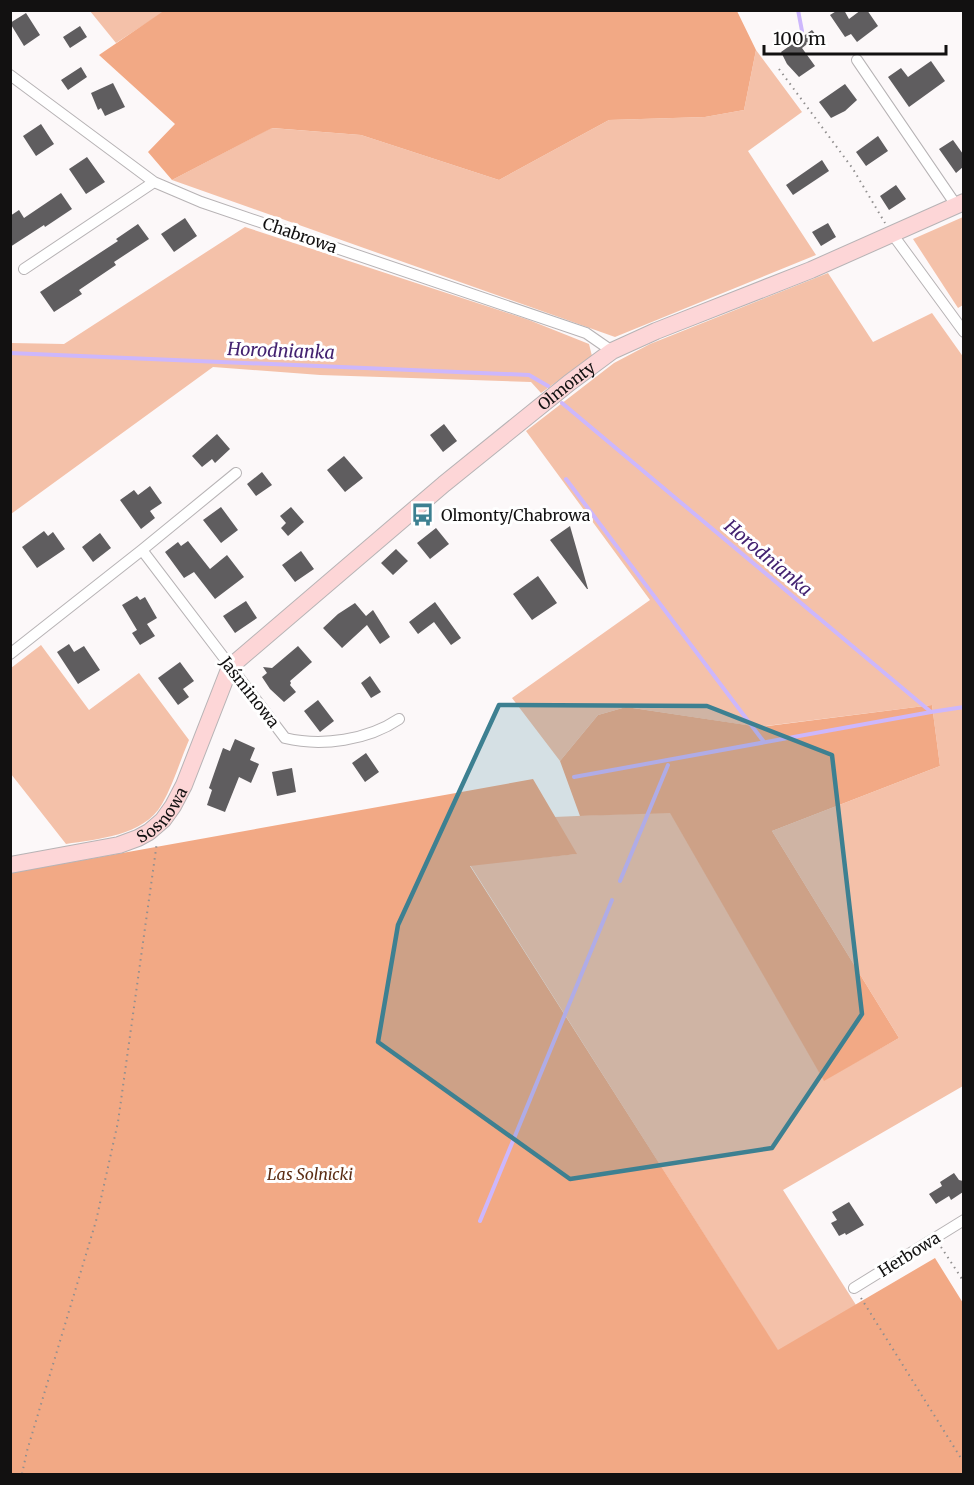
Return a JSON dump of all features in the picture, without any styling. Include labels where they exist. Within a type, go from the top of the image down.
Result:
[{"type":"street","points":[[857,60],[960,203]]},
{"type":"street","name":"Chabrowa","points":[[13,80],[154,182],[201,202],[586,333],[603,342],[612,351]]},
{"type":"street","points":[[24,269],[154,182]]},
{"type":"street","name":"Olmonty","points":[[230,667],[444,484],[568,383],[612,351],[656,331],[811,270],[960,203]]},
{"type":"street","points":[[893,235],[963,332]]},
{"type":"street","points":[[10,654],[237,473]]},
{"type":"street","name":"Jaśminowa","points":[[142,550],[285,738],[306,743],[327,742],[386,728],[399,719]]},
{"type":"street","name":"Sosnowa","points":[[10,865],[118,845],[149,832],[163,820],[184,785],[230,667]]},
{"type":"street","name":"Herbowa","points":[[854,1288],[963,1220]]},
{"type":"path","points":[[779,69],[853,169],[893,235]]},
{"type":"path","points":[[22,1474],[96,1221],[118,1122],[158,843],[149,832]]},
{"type":"path","points":[[935,1237],[963,1282]]},
{"type":"path","points":[[854,1288],[963,1463]]},
{"type":"highlighted area","points":[[499,705],[707,706],[832,755],[862,1014],[772,1148],[570,1179],[378,1042],[398,925]]},
{"type":"shaded area","points":[[90,11],[165,11],[116,43]]},
{"type":"shaded area","points":[[756,50],[802,112],[748,151],[816,255],[615,337],[172,180],[271,128],[361,135],[499,180],[609,120],[705,117],[744,110]]},
{"type":"shaded area","points":[[963,217],[963,305],[958,308],[913,239]]},
{"type":"shaded area","points":[[245,227],[529,320],[589,344],[592,356],[541,393],[531,382],[320,375],[213,367],[11,514],[11,343],[64,344]]},
{"type":"shaded area","points":[[828,273],[873,342],[932,313],[964,358],[963,1086],[783,1190],[856,1305],[778,1351],[470,865],[576,854],[554,817],[670,812],[824,1080],[899,1038],[772,831],[940,766],[932,705],[759,727],[626,707],[598,715],[560,761],[512,698],[650,600],[526,431],[614,363],[650,344]]},
{"type":"shaded area","points":[[41,645],[89,710],[139,673],[189,740],[162,804],[144,823],[105,838],[66,844],[11,774],[11,668]]},
{"type":"green space","points":[[165,10],[737,11],[756,50],[744,110],[705,117],[609,120],[499,180],[361,135],[272,128],[172,180],[148,152],[175,124],[99,55]]},
{"type":"green space","points":[[932,705],[940,766],[772,831],[899,1038],[824,1081],[670,813],[580,816],[560,761],[598,715],[626,707],[760,727]]},
{"type":"green space","name":"Las Solnicki","points":[[533,779],[577,854],[470,866],[778,1350],[935,1258],[963,1303],[963,1474],[11,1474],[11,873]]},
{"type":"building","points":[[838,10],[844,10],[849,19],[861,10],[867,10],[878,26],[857,42],[851,34],[845,37],[830,15]]},
{"type":"building","points":[[26,13],[40,35],[24,46],[10,23]]},
{"type":"building","points":[[80,26],[87,37],[70,48],[63,37]]},
{"type":"building","points":[[812,30],[817,36],[802,48],[815,66],[799,77],[787,64],[781,52]]},
{"type":"building","points":[[931,61],[945,81],[909,107],[888,77],[901,68],[908,77]]},
{"type":"building","points":[[81,67],[87,77],[68,90],[61,80]]},
{"type":"building","points":[[113,83],[125,107],[105,116],[101,108],[98,110],[91,93]]},
{"type":"building","points":[[845,84],[857,100],[845,111],[831,118],[819,102]]},
{"type":"building","points":[[41,124],[54,144],[36,156],[23,136]]},
{"type":"building","points":[[878,136],[888,151],[866,166],[856,152]]},
{"type":"building","points":[[953,140],[963,154],[963,167],[956,173],[939,149]]},
{"type":"building","points":[[87,157],[105,182],[86,194],[69,169]]},
{"type":"building","points":[[822,160],[829,171],[793,195],[786,185]]},
{"type":"building","points":[[896,185],[906,199],[889,210],[880,196]]},
{"type":"building","points":[[61,193],[72,209],[10,247],[10,216],[19,210],[24,218]]},
{"type":"building","points":[[185,218],[197,236],[174,252],[161,234]]},
{"type":"building","points":[[828,223],[836,237],[821,246],[812,232]]},
{"type":"building","points":[[138,224],[149,239],[114,262],[116,265],[79,290],[82,294],[54,312],[40,292],[118,241],[116,239]]},
{"type":"building","points":[[444,424],[457,441],[443,452],[430,435]]},
{"type":"building","points":[[217,434],[230,449],[215,463],[212,459],[202,467],[192,456]]},
{"type":"building","points":[[344,456],[363,478],[345,492],[327,470]]},
{"type":"building","points":[[262,472],[272,485],[256,496],[247,484]]},
{"type":"building","points":[[150,486],[162,503],[150,511],[155,518],[141,529],[120,500],[134,490],[138,495]]},
{"type":"building","points":[[221,507],[238,530],[221,543],[203,520]]},
{"type":"building","points":[[291,507],[304,522],[288,536],[281,528],[286,523],[280,516]]},
{"type":"building","points":[[570,526],[588,589],[550,540]]},
{"type":"building","points":[[436,528],[449,544],[430,559],[417,543]]},
{"type":"building","points":[[44,531],[48,536],[53,532],[65,549],[37,568],[22,547]]},
{"type":"building","points":[[100,533],[111,548],[93,562],[82,547]]},
{"type":"building","points":[[188,541],[210,569],[227,555],[244,577],[215,599],[194,572],[184,578],[165,552],[178,542],[181,546]]},
{"type":"building","points":[[396,549],[408,561],[393,575],[381,563]]},
{"type":"building","points":[[301,551],[314,569],[295,582],[282,565]]},
{"type":"building","points":[[538,576],[557,603],[532,620],[513,594]]},
{"type":"building","points":[[137,596],[140,600],[145,597],[157,618],[147,624],[155,636],[140,645],[132,633],[137,630],[122,605]]},
{"type":"building","points":[[246,601],[257,618],[235,633],[223,616]]},
{"type":"building","points":[[435,602],[461,638],[451,645],[434,622],[418,634],[409,622]]},
{"type":"building","points":[[355,603],[366,616],[373,610],[390,637],[380,644],[367,625],[342,648],[323,628]]},
{"type":"building","points":[[69,644],[74,652],[84,646],[100,670],[78,684],[57,652]]},
{"type":"building","points":[[298,646],[312,662],[290,681],[290,685],[296,692],[284,702],[270,689],[262,677],[267,673],[263,667],[272,668]]},
{"type":"building","points":[[180,662],[194,681],[183,689],[189,697],[178,705],[158,678]]},
{"type":"building","points":[[370,676],[381,692],[371,698],[361,683]]},
{"type":"building","points":[[318,700],[334,721],[320,732],[304,711]]},
{"type":"building","points":[[235,739],[255,748],[250,760],[259,764],[251,783],[239,777],[225,812],[207,805],[212,790],[209,788],[223,748],[230,751]]},
{"type":"building","points":[[366,753],[379,772],[365,782],[352,763]]},
{"type":"building","points":[[292,768],[296,792],[277,796],[272,772]]},
{"type":"building","points":[[954,1173],[959,1180],[963,1181],[963,1192],[951,1200],[949,1196],[936,1204],[929,1194],[942,1186],[940,1182]]},
{"type":"building","points":[[849,1202],[864,1225],[846,1235],[845,1233],[839,1236],[831,1223],[837,1220],[832,1212]]},
{"type":"waterway","points":[[798,10],[802,31]]},
{"type":"waterway","name":"Horodnianka","points":[[10,353],[529,375],[548,386]]},
{"type":"waterway","name":"Horodnianka","points":[[562,403],[931,712],[964,707]]},
{"type":"waterway","points":[[566,479],[764,742]]},
{"type":"waterway","points":[[574,777],[931,712]]},
{"type":"waterway","points":[[620,881],[668,765]]},
{"type":"waterway","points":[[480,1221],[612,900]]},
{"type":"place","name":"Olmonty/Chabrowa","points":[[423,515]]}]
